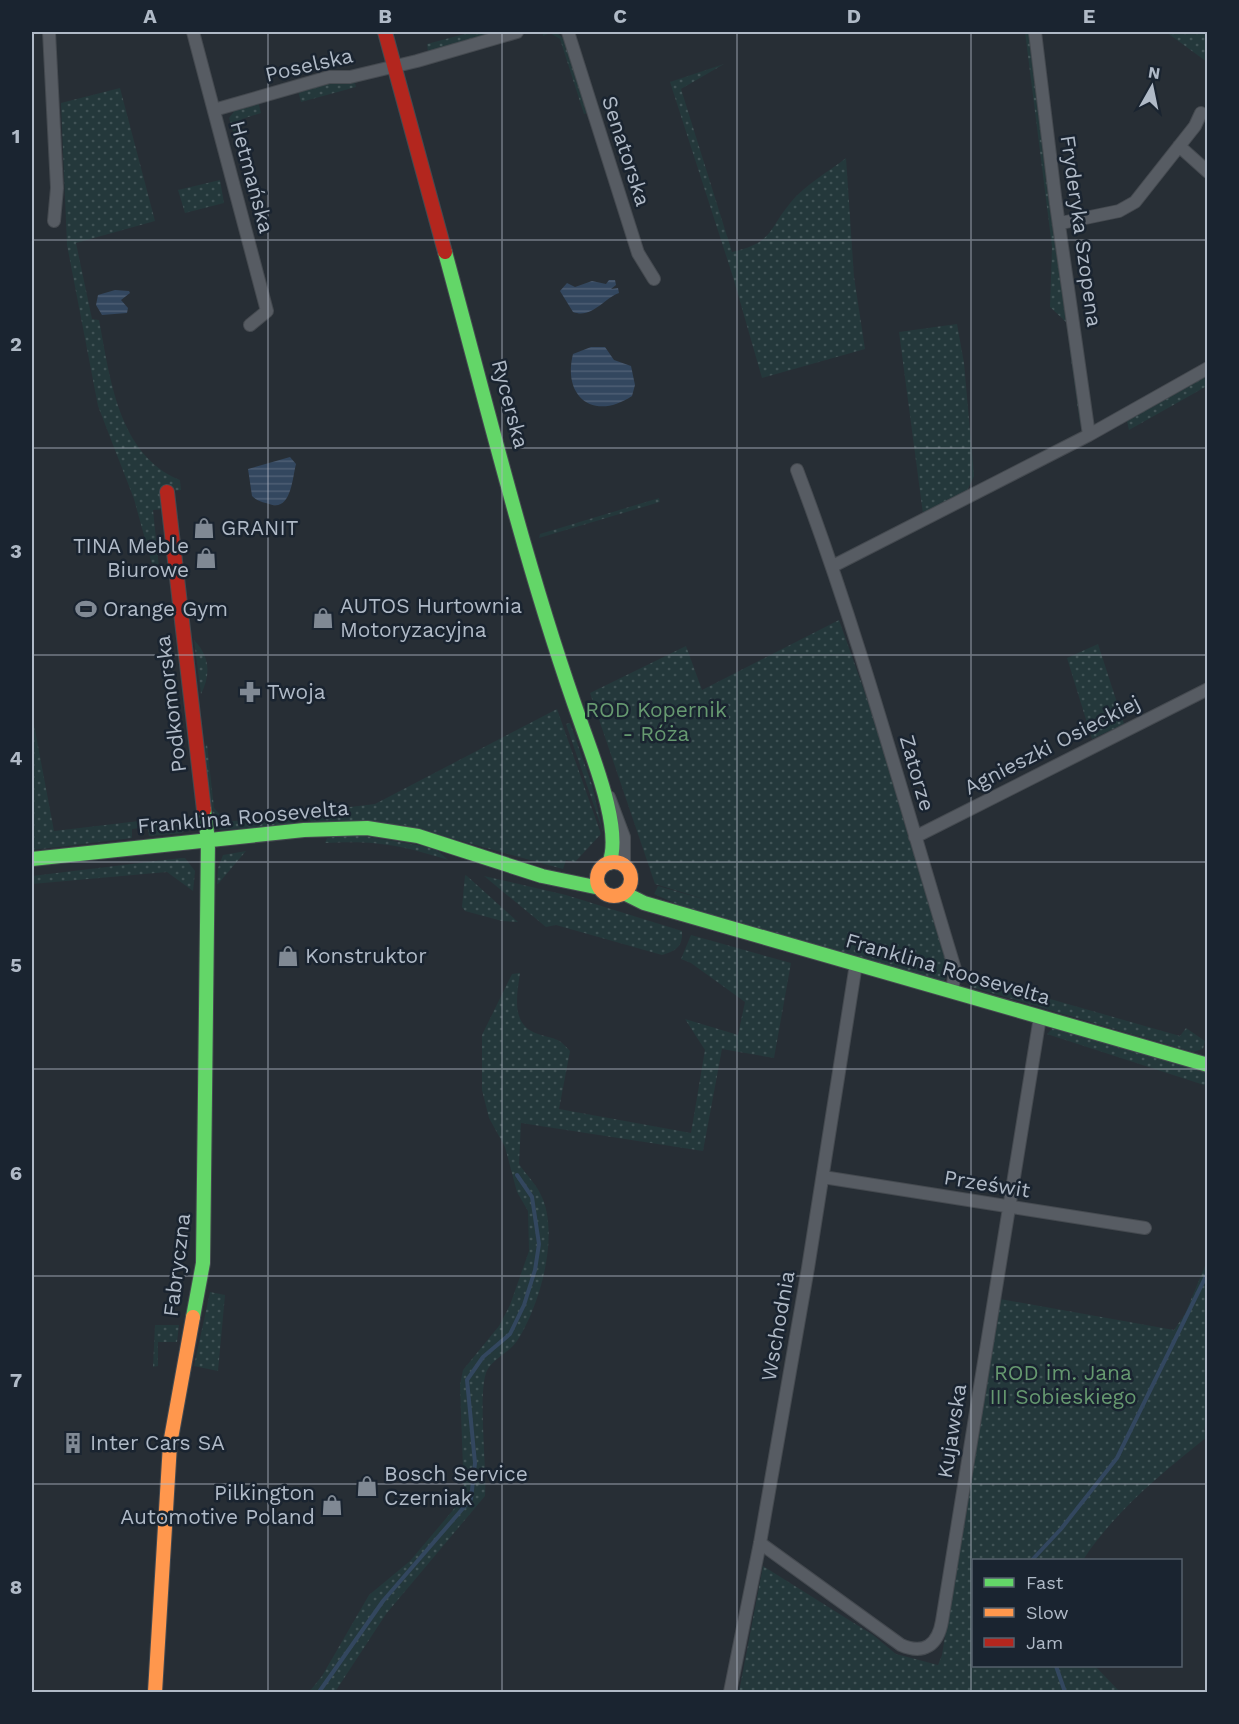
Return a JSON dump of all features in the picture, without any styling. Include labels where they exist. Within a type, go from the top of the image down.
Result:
[{"type":"street","points":[[49,32],[57,188],[54,221]]},
{"type":"street","name":"Hetmańska","points":[[193,32],[267,311],[250,325]]},
{"type":"street","name":"Rycerska","points":[[385,32],[526,546],[571,696],[602,784],[621,824],[627,870]]},
{"type":"street","name":"Poselska","points":[[214,110],[329,77],[350,76],[517,32]]},
{"type":"street","name":"Senatorska","points":[[568,32],[638,253],[654,279]]},
{"type":"street","name":"Fryderyka Szopena","points":[[1035,32],[1056,204],[1061,223],[1089,435]]},
{"type":"street","points":[[1061,223],[1119,211],[1134,202],[1195,126],[1201,113]]},
{"type":"street","points":[[1179,146],[1208,172]]},
{"type":"street","points":[[833,566],[1089,435],[1208,368]]},
{"type":"street","name":"Zatorze","points":[[797,470],[833,566],[955,969],[952,992]]},
{"type":"street","name":"Podkomorska","points":[[167,492],[208,840]]},
{"type":"street","name":"Agnieszki Osieckiej","points":[[915,837],[1208,688]]},
{"type":"street","name":"Rycerska","points":[[600,888],[604,866],[612,856],[612,837],[602,784]]},
{"type":"street","name":"Franklina Roosevelta","points":[[32,859],[310,829],[367,828],[418,836],[542,876],[600,888],[609,895],[626,894],[644,903],[1040,1017],[1207,1062]]},
{"type":"street","name":"Fabryczna","points":[[155,1692],[170,1444],[202,1263],[208,840]]},
{"type":"street","name":"Franklina Roosevelta","points":[[525,869],[604,866],[627,870],[678,912]]},
{"type":"street","points":[[626,894],[627,870]]},
{"type":"street","name":"Wschodnia","points":[[730,1692],[760,1543],[823,1177],[856,964]]},
{"type":"street","name":"Kujawska","points":[[760,1543],[901,1645],[913,1650],[926,1649],[935,1642],[942,1621],[1040,1017]]},
{"type":"street","name":"Prześwit","points":[[823,1177],[1145,1228]]},
{"type":"green space","points":[[472,32],[498,32],[428,52],[427,44]]},
{"type":"green space","points":[[543,32],[556,32],[565,40],[588,113],[584,114],[560,39],[550,33],[543,36]]},
{"type":"green space","points":[[1025,32],[1031,32],[1082,419],[1080,425],[1066,322],[1050,307],[1052,247]]},
{"type":"green space","points":[[1166,32],[1207,32],[1207,62]]},
{"type":"green space","points":[[724,64],[681,89],[732,252],[756,244],[763,239],[797,196],[846,158],[854,277],[865,349],[762,378],[733,277],[670,82]]},
{"type":"green space","points":[[368,79],[355,83],[356,87],[301,102],[298,91],[323,84]]},
{"type":"green space","points":[[120,88],[155,221],[76,243],[92,319],[99,320],[120,412],[143,452],[159,468],[180,480],[181,490],[162,492],[164,509],[153,510],[159,568],[153,568],[134,499],[98,406],[67,245],[61,103]]},
{"type":"green space","points":[[258,101],[261,113],[242,119],[234,135],[229,118],[236,109]]},
{"type":"green space","points":[[220,180],[224,203],[185,213],[178,190]]},
{"type":"green space","points":[[957,324],[964,363],[974,476],[967,491],[923,514],[899,332]]},
{"type":"green space","points":[[1207,376],[1207,386],[1129,430],[1127,421]]},
{"type":"green space","points":[[659,498],[660,502],[539,538],[540,534]]},
{"type":"green space","points":[[839,620],[870,707],[947,961],[950,972],[943,982],[681,906],[654,894],[658,886],[717,903],[655,884],[590,693],[686,646],[702,690]]},
{"type":"green space","points":[[194,640],[206,659],[207,666],[206,680],[201,694]]},
{"type":"green space","points":[[1098,644],[1124,724],[1092,739],[1067,658]]},
{"type":"green space","name":"ROD Kopernik - Róża","points":[[557,709],[601,834],[575,862],[566,860],[563,869],[403,825],[311,823],[308,812],[375,804]]},
{"type":"green space","points":[[32,714],[54,831],[156,819],[158,826],[188,825],[182,833],[149,836],[148,827],[132,829],[132,838],[32,850]]},
{"type":"green space","points":[[570,723],[592,785],[603,832],[566,724]]},
{"type":"green space","points":[[207,744],[214,808],[227,822],[294,813],[294,825],[221,830],[215,827],[203,749]]},
{"type":"green space","points":[[352,834],[435,848],[448,860],[388,845],[358,842],[325,843],[327,838]]},
{"type":"green space","points":[[246,851],[217,884],[218,868],[223,855]]},
{"type":"green space","points":[[185,858],[195,871],[193,891],[167,872],[32,884],[32,876]]},
{"type":"green space","points":[[465,875],[518,922],[502,921],[465,911],[462,907]]},
{"type":"green space","points":[[484,876],[566,895],[682,931],[680,945],[675,950],[662,955],[556,925],[546,927]]},
{"type":"green space","points":[[691,935],[791,963],[774,1058],[722,1049],[703,1151],[521,1123],[519,1164],[538,1189],[546,1209],[548,1248],[540,1289],[525,1326],[514,1345],[488,1368],[486,1373],[483,1398],[485,1496],[386,1614],[335,1692],[309,1692],[322,1676],[369,1595],[410,1561],[464,1497],[460,1385],[463,1370],[499,1326],[510,1305],[529,1251],[528,1211],[517,1192],[505,1147],[489,1118],[482,1090],[482,1035],[512,974],[520,973],[517,1008],[523,1024],[529,1030],[556,1039],[570,1051],[559,1109],[691,1133],[705,1050],[685,1019],[738,1035],[745,1002],[691,963],[681,959]]},
{"type":"green space","points":[[966,975],[1180,1036],[1186,1028],[1205,1041],[1203,1049],[1193,1052],[971,987]]},
{"type":"green space","points":[[1054,1027],[1207,1072],[1207,1086],[1047,1034]]},
{"type":"green space","name":"ROD im. Jana III Sobieskiego","points":[[1207,1261],[1208,1413],[1204,1430],[1207,1431],[1207,1437],[1124,1509],[1084,1559],[972,1559],[972,1667],[1096,1667],[1120,1692],[739,1692],[763,1566],[873,1635],[896,1654],[938,1665],[942,1655],[1000,1299],[1174,1330],[1185,1314]]},
{"type":"green space","points":[[210,1292],[225,1295],[218,1371],[194,1366]]},
{"type":"green space","points":[[155,1325],[179,1325],[177,1342],[158,1342],[158,1366],[153,1367]]},
{"type":"water","points":[[609,280],[615,280],[616,285],[611,289],[618,288],[619,293],[586,313],[573,312],[560,291],[567,283],[575,287],[592,281],[606,284]]},
{"type":"water","points":[[115,290],[129,291],[130,293],[121,300],[128,308],[127,313],[102,315],[96,305],[98,295]]},
{"type":"water","points":[[591,347],[605,347],[614,360],[631,366],[635,385],[632,396],[606,406],[584,401],[577,393],[572,383],[573,354]]},
{"type":"water","points":[[290,457],[296,464],[292,486],[286,499],[276,505],[260,501],[252,496],[248,469]]},
{"type":"waterway","points":[[319,1692],[383,1601],[471,1499],[475,1463],[467,1380],[483,1357],[510,1334],[524,1305],[535,1270],[539,1244],[532,1197],[517,1175]]},
{"type":"waterway","points":[[1033,1559],[1061,1529],[1117,1458],[1208,1272]]},
{"type":"waterway","points":[[1056,1667],[1065,1692]]},
{"type":"traffic: fast","points":[[445,252],[525,548],[604,793],[612,832],[609,863]]},
{"type":"traffic: fast","points":[[193,1317],[203,1263],[208,840],[204,810]]},
{"type":"traffic: fast","points":[[32,859],[304,830],[367,828],[418,836],[542,876],[600,888]]},
{"type":"traffic: fast","points":[[626,894],[644,903],[1208,1065]]},
{"type":"traffic: slow","points":[[614,862],[626,867],[631,879],[626,891],[614,896],[602,891],[597,879],[602,867],[614,862]]},
{"type":"traffic: slow","points":[[155,1692],[170,1444],[193,1317]]},
{"type":"traffic: jam","points":[[385,32],[445,252]]},
{"type":"traffic: jam","points":[[167,492],[204,810]]},
{"type":"place","name":"GRANIT","points":[[204,528]]},
{"type":"place","name":"TINA Meble Biurowe","points":[[206,558]]},
{"type":"place","name":"Orange Gym","points":[[86,609]]},
{"type":"place","name":"AUTOS Hurtownia Motoryzacyjna","points":[[323,618]]},
{"type":"place","name":"Twoja","points":[[250,692]]},
{"type":"place","name":"Konstruktor","points":[[288,956]]},
{"type":"place","name":"Inter Cars SA","points":[[73,1443]]},
{"type":"place","name":"Bosch Service Czerniak","points":[[367,1486]]},
{"type":"place","name":"Pilkington Automotive Poland","points":[[332,1505]]}]
